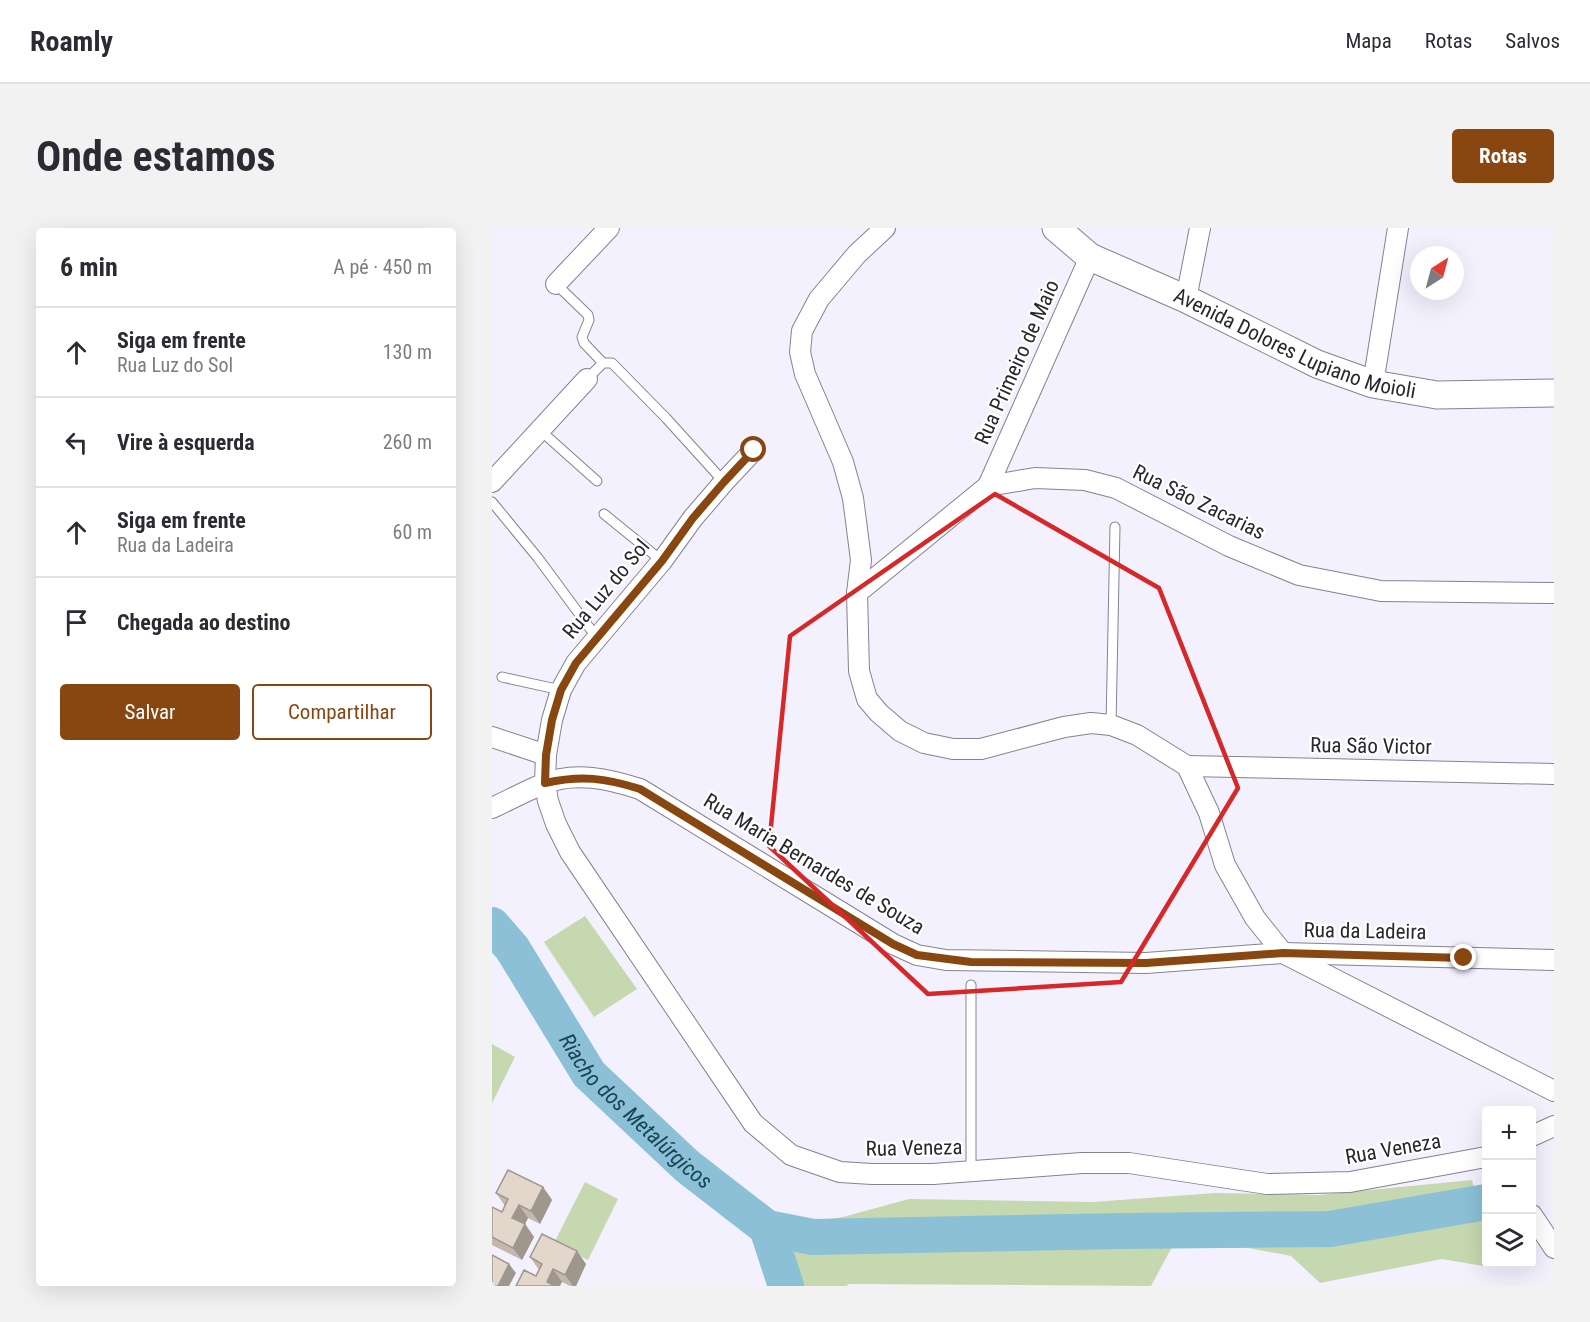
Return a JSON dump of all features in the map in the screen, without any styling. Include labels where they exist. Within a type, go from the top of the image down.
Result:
[{"type":"main road","name":"Avenida Dolores Lupiano Moioli","points":[[1056,228],[1090,256],[1186,299],[1317,364],[1373,384],[1437,395],[1554,393]]},
{"type":"street","points":[[556,284],[609,228]]},
{"type":"street","points":[[885,228],[856,254],[819,299],[802,331],[800,352],[805,374],[843,462],[853,498],[861,560],[857,593],[859,671],[867,699],[900,731],[924,743],[953,749],[981,749],[1064,727],[1091,723],[1111,725],[1137,735],[1187,766],[1209,813],[1225,865],[1255,918],[1283,953],[1554,1091]]},
{"type":"street","points":[[1186,299],[1200,228]]},
{"type":"street","points":[[1373,384],[1398,228]]},
{"type":"street","name":"Rua Primeiro de Maio","points":[[988,486],[1090,256]]},
{"type":"street","points":[[492,482],[587,379]]},
{"type":"street","name":"Rua Luz do Sol","points":[[545,783],[546,755],[552,720],[561,690],[576,663],[662,561],[693,518],[754,450]]},
{"type":"street","name":"Rua São Zacarias","points":[[857,593],[988,486],[1035,478],[1085,480],[1116,488],[1229,546],[1299,575],[1381,591],[1554,592]]},
{"type":"street","points":[[492,737],[546,755]]},
{"type":"street","name":"Rua São Victor","points":[[1187,766],[1554,774]]},
{"type":"street","name":"Rua Maria Bernardes de Souza","points":[[492,808],[545,783],[570,778],[591,777],[616,781],[640,789],[893,944],[917,955],[971,962],[1146,963],[1283,953]]},
{"type":"street","name":"Rua Veneza","points":[[545,783],[556,824],[570,852],[753,1123],[791,1155],[840,1172],[872,1174],[933,1174],[1082,1163],[1129,1163],[1268,1184],[1350,1182],[1482,1158]]},
{"type":"street","name":"Rua da Ladeira","points":[[1283,953],[1554,960]]},
{"type":"street","points":[[1536,1134],[1554,1126]]},
{"type":"street","points":[[1536,1221],[1554,1248]]},
{"type":"lane","points":[[556,284],[588,315],[589,320],[582,337],[584,343],[603,363]]},
{"type":"lane","points":[[587,379],[603,363],[612,363],[724,482]]},
{"type":"lane","points":[[541,431],[597,481]]},
{"type":"lane","points":[[492,502],[538,558],[598,638]]},
{"type":"lane","points":[[604,514],[662,561]]},
{"type":"lane","points":[[1111,725],[1115,527]]},
{"type":"lane","points":[[502,677],[561,690]]},
{"type":"lane","points":[[970,1172],[971,985]]},
{"type":"highlighted area","points":[[995,494],[1159,588],[1238,788],[1121,982],[928,994],[769,846],[790,636]]},
{"type":"green space","points":[[585,916],[637,989],[594,1017],[544,942]]},
{"type":"green space","points":[[492,1044],[515,1057],[492,1103]]},
{"type":"green space","points":[[1472,1180],[1482,1220],[1482,1266],[1442,1259],[1320,1283],[1291,1256],[1248,1248],[1172,1247],[1151,1286],[848,1284],[847,1286],[786,1286],[784,1244],[802,1223],[843,1217],[909,1199],[1093,1202],[1215,1193],[1319,1195]]},
{"type":"green space","points":[[585,1182],[618,1199],[588,1260],[554,1243]]},
{"type":"building","points":[[508,1170],[543,1187],[531,1211],[519,1205],[512,1218],[525,1224],[513,1248],[492,1237],[492,1207],[502,1212],[508,1199],[496,1193]]},
{"type":"building","points":[[542,1234],[577,1251],[565,1275],[553,1269],[547,1282],[555,1286],[516,1286],[524,1270],[536,1276],[542,1264],[530,1257]]},
{"type":"building","points":[[492,1255],[509,1264],[498,1286],[492,1285]]},
{"type":"waterway","name":"Riacho dos Metalúrgicos","points":[[492,925],[512,948],[589,1074],[687,1166],[767,1228],[786,1286]]},
{"type":"waterway","points":[[767,1228],[813,1237],[1330,1229],[1482,1203]]},
{"type":"route","points":[[754,450],[693,518],[662,561],[576,663],[561,690],[552,720],[546,755],[545,783],[591,777],[616,781],[640,789],[893,944],[917,955],[971,962],[1146,963],[1240,958],[1283,953],[1464,958]]}]
